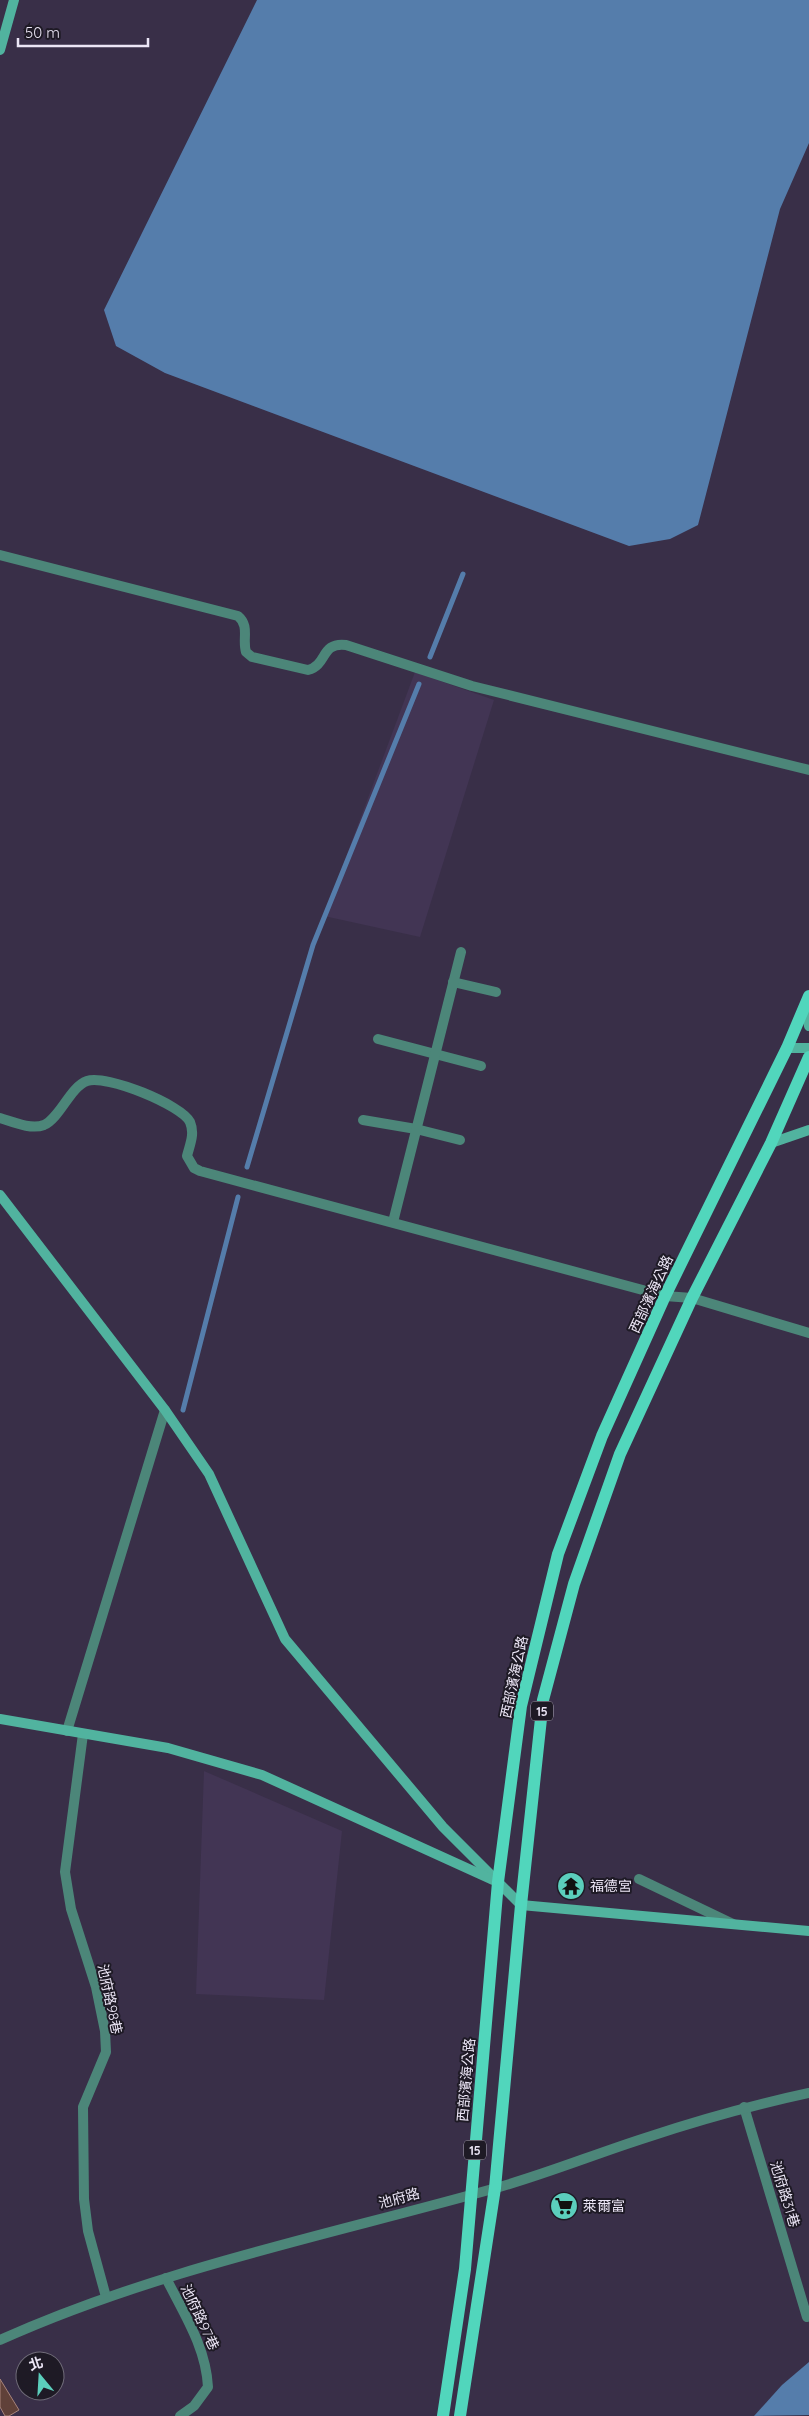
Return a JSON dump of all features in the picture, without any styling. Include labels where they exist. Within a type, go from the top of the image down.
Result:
[{"type":"main road","name":"西部濱海公路","points":[[443,2416],[465,2270],[498,1882],[520,1706],[558,1554],[602,1436],[665,1296],[787,1048],[807,1001]]},
{"type":"main road","name":"15","points":[[460,2416],[495,2188],[521,1904],[544,1700],[574,1584],[620,1454],[692,1298],[771,1143],[809,1057]]},
{"type":"street","points":[[1,44],[14,0]]},
{"type":"street","points":[[0,555],[238,616],[245,628],[246,652],[252,658],[308,670],[318,665],[327,649],[333,645],[346,645],[472,686],[809,770]]},
{"type":"street","points":[[393,1222],[460,952]]},
{"type":"street","points":[[453,982],[496,992]]},
{"type":"street","points":[[807,1001],[809,1026]]},
{"type":"street","points":[[378,1039],[435,1052],[481,1066]]},
{"type":"street","points":[[787,1048],[809,1048]]},
{"type":"street","points":[[0,1118],[32,1127],[46,1125],[85,1082],[98,1079],[112,1081],[132,1087],[182,1114],[189,1121],[192,1135],[187,1156],[194,1168],[665,1296],[692,1298],[809,1334]]},
{"type":"street","points":[[363,1120],[416,1129],[460,1140]]},
{"type":"street","points":[[771,1143],[809,1130]]},
{"type":"street","points":[[0,1195],[165,1410],[209,1474],[285,1639],[443,1827],[521,1904],[809,1932]]},
{"type":"street","points":[[66,1731],[165,1410]]},
{"type":"street","points":[[0,1719],[168,1748],[262,1775],[498,1882]]},
{"type":"street","name":"池府路98巷","points":[[83,1734],[64,1872],[70,1909],[96,1987],[105,2031],[106,2052],[83,2107],[84,2199],[88,2231],[106,2297]]},
{"type":"street","points":[[639,1879],[734,1924]]},
{"type":"street","name":"池府路","points":[[0,2340],[106,2297],[166,2278],[471,2193],[495,2188],[744,2107],[809,2093]]},
{"type":"street","name":"池府路31巷","points":[[744,2107],[807,2317]]},
{"type":"street","name":"池府路97巷","points":[[166,2278],[202,2349],[207,2365],[208,2387],[194,2406],[180,2416]]},
{"type":"shaded area","points":[[415,672],[494,700],[420,937],[324,916]]},
{"type":"shaded area","points":[[204,1771],[342,1831],[324,2000],[196,1994]]},
{"type":"water","points":[[257,0],[809,0],[809,143],[780,209],[698,525],[670,539],[629,546],[165,373],[116,346],[104,310]]},
{"type":"water","points":[[809,2362],[809,2415],[754,2416],[782,2385]]},
{"type":"building","name":"福德宮","points":[[567,1873],[584,1880],[575,1899],[559,1892]]},
{"type":"building","points":[[0,2379],[19,2410],[9,2416],[5,2416],[0,2407]]},
{"type":"waterway","points":[[430,657],[463,574]]},
{"type":"waterway","points":[[247,1167],[313,945],[419,684]]},
{"type":"waterway","points":[[183,1410],[238,1197]]},
{"type":"place","name":"福德宮","points":[[571,1886]]},
{"type":"place","name":"萊爾富","points":[[564,2206]]}]
